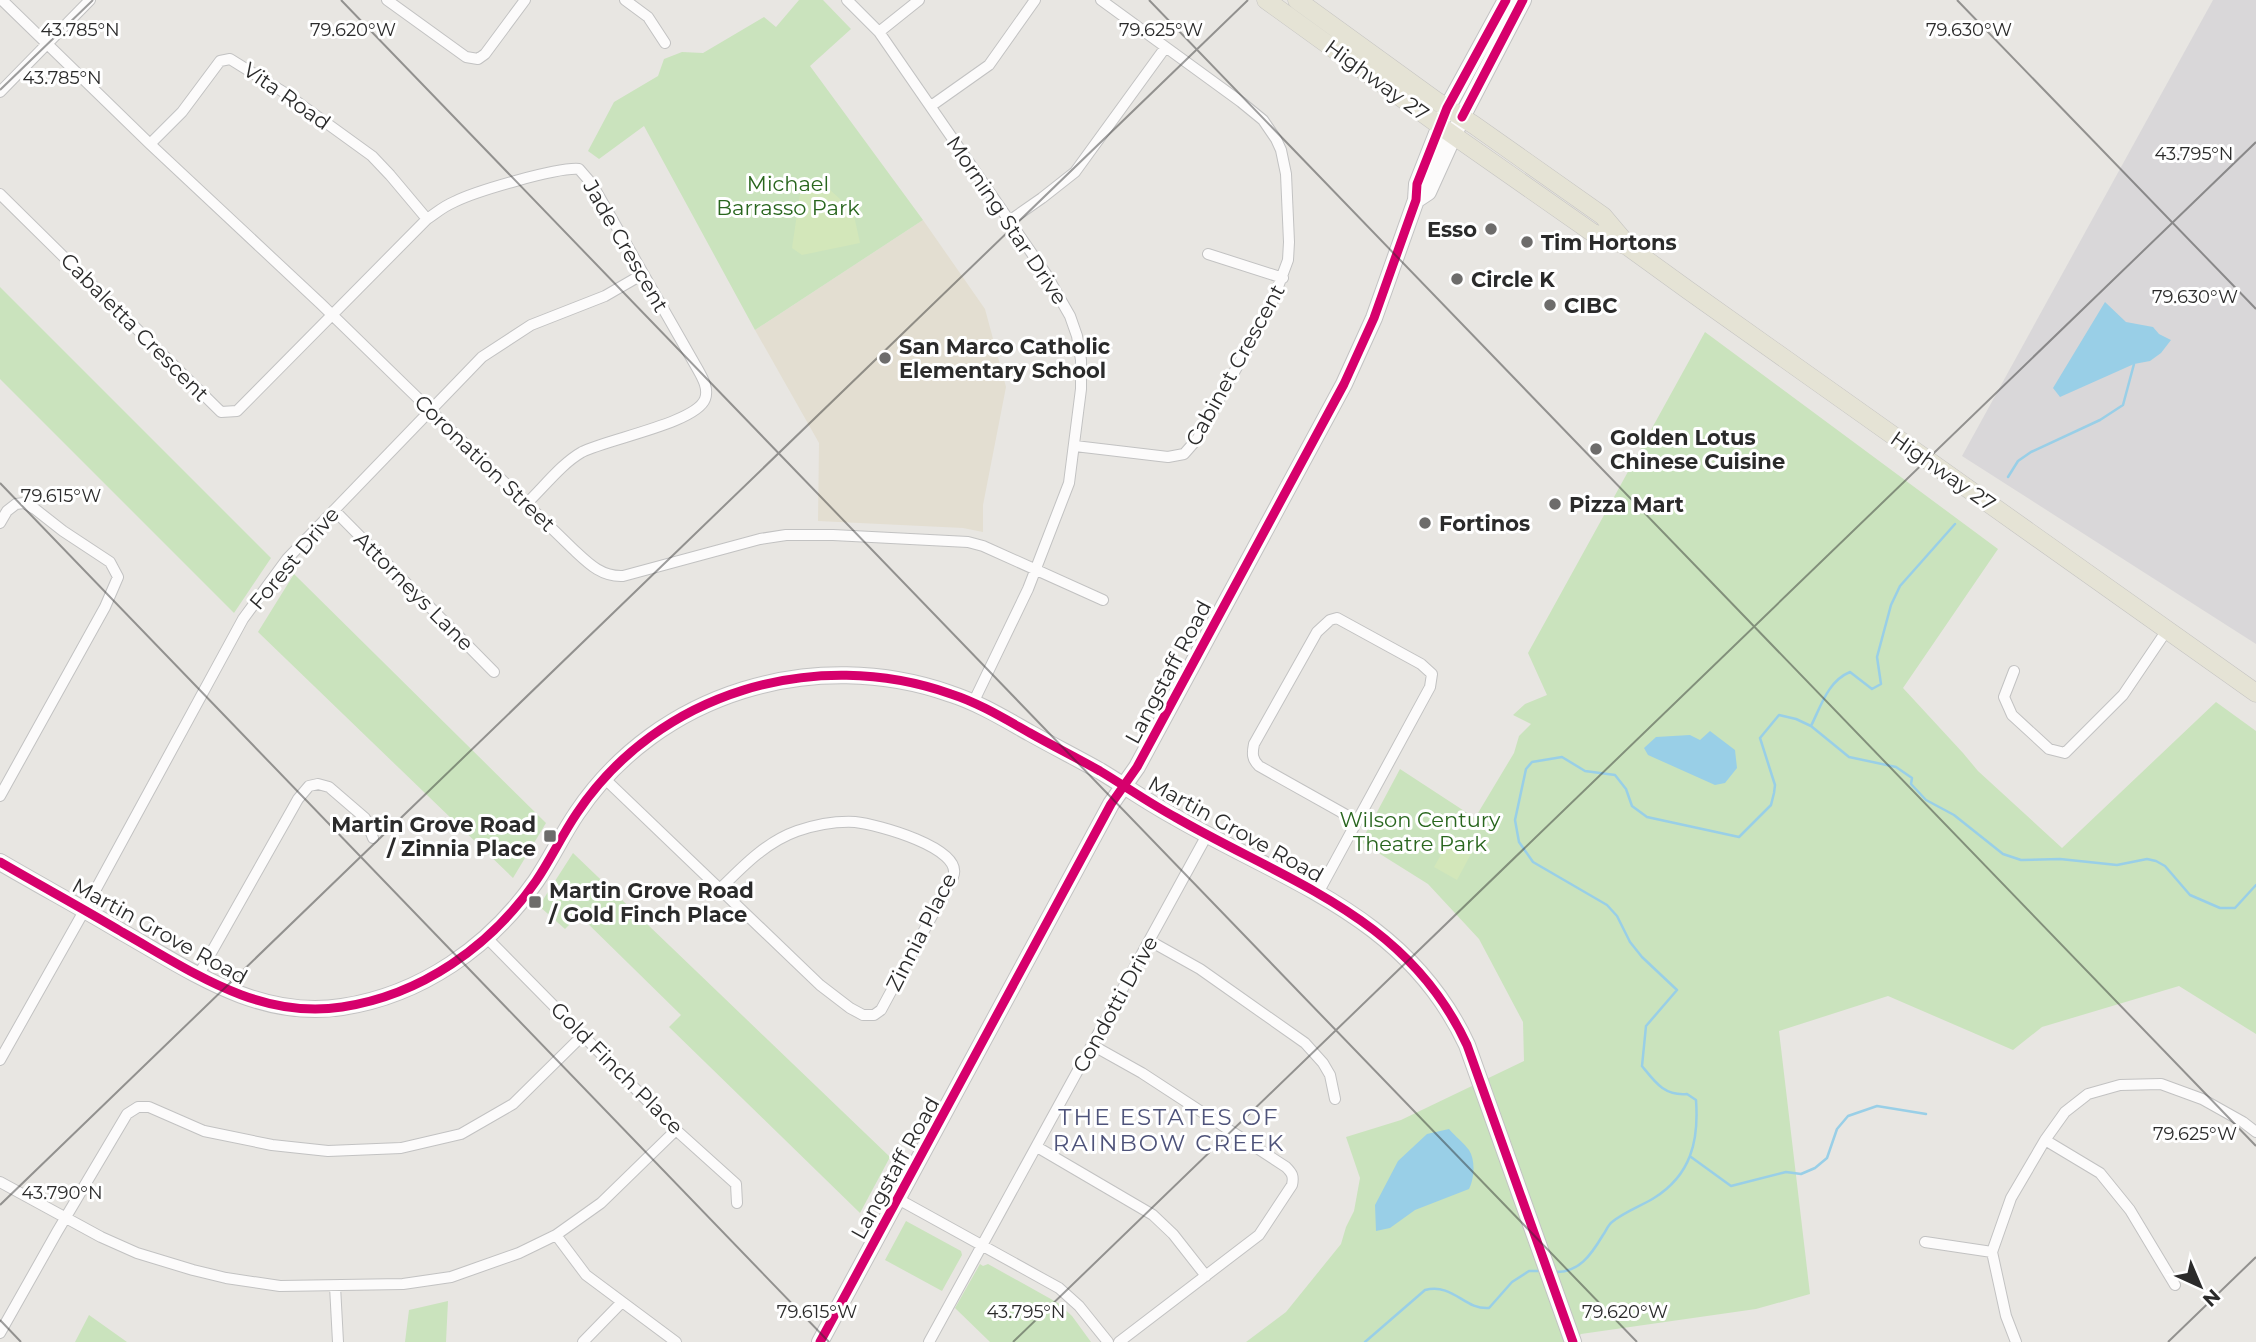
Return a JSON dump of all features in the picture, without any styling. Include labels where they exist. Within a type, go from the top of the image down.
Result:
[{"type":"main road","name":"Highway 27","points":[[1266,0],[1593,233],[1630,248],[2256,693]]},
{"type":"main road","name":"Highway 27","points":[[1297,0],[1602,216],[1630,248]]},
{"type":"street","name":"Coronation Street","points":[[2,0],[598,571],[612,576],[639,573],[760,539],[805,534],[968,542],[1036,570]]},
{"type":"street","points":[[0,92],[90,0]]},
{"type":"street","points":[[387,0],[466,57],[478,59],[485,54],[525,0]]},
{"type":"street","points":[[625,0],[649,17],[665,43]]},
{"type":"street","name":"Morning Star Drive","points":[[847,0],[879,32],[1057,291],[1074,326],[1079,345],[1082,373],[1075,446],[1066,492],[1036,570],[973,703]]},
{"type":"street","points":[[879,32],[919,0]]},
{"type":"street","points":[[931,106],[989,65],[1035,0]]},
{"type":"street","name":"Cabinet Crescent","points":[[1075,446],[1168,457],[1184,454],[1198,438],[1272,303],[1288,260],[1284,162],[1276,139],[1263,120],[1101,0]]},
{"type":"street","name":"Langstaff Road","points":[[820,1342],[1111,804],[1137,767],[1344,384],[1374,318],[1416,200],[1417,184],[1455,112],[1506,0]]},
{"type":"street","name":"Langstaff Road","points":[[1455,112],[1524,0]]},
{"type":"street","points":[[1009,221],[1075,172],[1165,48]]},
{"type":"street","name":"Vita Road","points":[[150,144],[182,112],[220,61],[230,59],[285,93],[372,156],[427,219]]},
{"type":"street","name":"Jade Crescent","points":[[333,315],[427,219],[463,198],[562,169],[579,169],[592,184],[705,383],[706,396],[701,406],[667,424],[597,445],[579,454],[526,504]]},
{"type":"street","name":"Cabaletta Crescent","points":[[0,194],[221,412],[237,411],[333,315]]},
{"type":"street","points":[[1208,254],[1283,278]]},
{"type":"street","name":"Forest Drive","points":[[0,1060],[243,619],[288,559],[482,357],[531,326],[605,296],[643,274]]},
{"type":"street","points":[[0,523],[7,511],[16,504],[24,503],[110,562],[118,577],[105,607],[0,796]]},
{"type":"street","name":"Attorneys Lane","points":[[334,510],[494,672]]},
{"type":"street","points":[[1036,570],[1103,600]]},
{"type":"street","points":[[1318,893],[1357,821],[1433,680],[1432,674],[1421,664],[1337,618],[1329,620],[1317,632],[1252,753],[1259,766],[1357,821]]},
{"type":"street","points":[[2014,671],[2004,696],[2012,715],[2049,749],[2065,752],[2123,695],[2167,630]]},
{"type":"street","name":"Martin Grove Road","points":[[0,862],[233,993],[257,1002],[311,1010],[364,1003],[415,985],[459,960],[486,937],[523,898],[579,810],[605,779],[636,748],[672,722],[716,699],[768,683],[812,676],[875,676],[916,683],[973,703],[1064,751],[1207,835],[1318,893],[1390,941],[1418,969],[1444,1001],[1467,1045],[1573,1342]]},
{"type":"street","name":"Zinnia Place","points":[[605,779],[820,985],[850,1007],[869,1016],[881,1010],[953,877],[955,867],[944,856],[892,829],[853,822],[812,827],[779,839],[757,854],[720,888]]},
{"type":"street","points":[[198,975],[298,799],[309,786],[318,784],[329,787],[365,818],[373,838]]},
{"type":"street","name":"Condotti Drive","points":[[929,1342],[1207,835]]},
{"type":"street","name":"Gold Finch Place","points":[[486,937],[676,1129],[736,1184],[737,1203]]},
{"type":"street","points":[[1150,941],[1200,969],[1305,1043],[1330,1075],[1335,1099]]},
{"type":"street","points":[[0,1333],[127,1114],[138,1107],[149,1107],[204,1130],[272,1145],[328,1151],[401,1148],[461,1134],[513,1104],[584,1034]]},
{"type":"street","points":[[1092,1045],[1142,1073],[1293,1174],[1292,1185],[1259,1235],[1119,1342]]},
{"type":"street","points":[[2016,1342],[2006,1316],[1992,1252],[2011,1198],[2065,1112],[2088,1094],[2120,1085],[2161,1084],[2202,1099],[2256,1132]]},
{"type":"street","points":[[0,1182],[137,1253],[226,1278],[280,1286],[402,1284],[451,1277],[519,1253],[556,1235],[601,1203],[676,1129]]},
{"type":"street","points":[[2045,1140],[2100,1173],[2130,1210],[2175,1285]]},
{"type":"street","points":[[1037,1147],[1153,1215],[1173,1234],[1206,1276]]},
{"type":"street","points":[[898,1199],[1070,1296],[1108,1342]]},
{"type":"street","points":[[556,1235],[586,1275],[676,1342]]},
{"type":"street","points":[[1925,1242],[1992,1252]]},
{"type":"street","points":[[335,1286],[338,1342]]},
{"type":"street","points":[[583,1342],[621,1303]]},
{"type":"shaded area","points":[[2213,0],[2256,0],[2256,644],[1962,456]]},
{"type":"shaded area","name":"San Marco Catholic Elementary School","points":[[923,220],[985,309],[1006,387],[983,505],[983,532],[963,528],[818,521],[819,443],[755,330]]},
{"type":"green space","name":"Michael Barrasso Park","points":[[799,0],[823,0],[851,29],[810,66],[923,220],[755,330],[644,126],[599,159],[588,151],[614,102],[658,76],[664,59],[682,52],[703,53],[764,17],[776,27]]},
{"type":"green space","points":[[802,180],[829,189],[853,211],[860,243],[802,255],[792,248]]},
{"type":"green space","points":[[0,287],[271,558],[234,613],[0,379]]},
{"type":"green space","name":"Wilson Century Theatre Park","points":[[1705,332],[1998,549],[1903,688],[1978,771],[2062,848],[2216,702],[2256,731],[2256,1034],[2179,986],[2042,1027],[2013,1050],[1888,996],[1779,1031],[1810,1294],[1756,1309],[1581,1334],[1573,1342],[1246,1342],[1286,1312],[1341,1244],[1354,1211],[1360,1178],[1346,1137],[1401,1120],[1524,1061],[1523,1022],[1479,939],[1428,884],[1361,842],[1400,769],[1475,818],[1514,753],[1519,736],[1531,724],[1513,715],[1525,704],[1547,695],[1528,653]]},
{"type":"green space","points":[[294,574],[546,823],[513,878],[258,632]]},
{"type":"green space","points":[[1450,839],[1472,852],[1457,880],[1434,867]]},
{"type":"green space","points":[[573,853],[890,1157],[860,1213],[669,1027],[681,1015],[579,915],[565,929],[539,906]]},
{"type":"green space","points":[[906,1221],[961,1251],[962,1255],[942,1291],[885,1260]]},
{"type":"green space","points":[[980,1264],[988,1264],[1058,1303],[1072,1316],[1091,1342],[990,1342],[955,1308]]},
{"type":"green space","points":[[448,1301],[446,1342],[405,1342],[409,1310]]},
{"type":"green space","points":[[89,1315],[127,1342],[75,1342]]},
{"type":"water","points":[[2105,302],[2126,322],[2153,327],[2159,334],[2171,340],[2161,353],[2150,361],[2134,364],[2060,397],[2053,388]]},
{"type":"water","points":[[1710,731],[1735,750],[1737,768],[1725,783],[1715,785],[1648,755],[1644,748],[1656,737],[1690,735],[1700,740]]},
{"type":"water","points":[[1449,1129],[1467,1147],[1473,1159],[1474,1170],[1469,1189],[1415,1210],[1390,1228],[1376,1231],[1375,1205],[1398,1161],[1427,1134]]},
{"type":"waterway","points":[[2008,477],[2018,461],[2031,452],[2100,420],[2123,405],[2134,364]]},
{"type":"waterway","points":[[1811,726],[1826,695],[1842,676],[1850,672],[1872,689],[1881,684],[1877,657],[1891,605],[1900,586],[1955,524]]},
{"type":"waterway","points":[[1554,1272],[1563,1272],[1577,1266],[1589,1256],[1612,1222],[1654,1198],[1677,1179],[1690,1156],[1697,1115],[1696,1100],[1687,1094],[1666,1090],[1642,1066],[1646,1026],[1677,990],[1642,957],[1630,942],[1617,916],[1607,905],[1533,862],[1519,842],[1515,820],[1526,769],[1532,762],[1562,757],[1585,771],[1615,775],[1626,789],[1632,806],[1647,817],[1739,837],[1771,805],[1775,785],[1760,738],[1779,715],[1811,726],[1849,757],[1896,767],[1912,778],[1911,784],[1926,800],[1954,815],[2003,854],[2021,860],[2060,859],[2117,865],[2147,859],[2156,861],[2165,866],[2190,895],[2220,908],[2235,908],[2256,885]]},
{"type":"waterway","points":[[1691,1157],[1731,1186],[1786,1172],[1801,1174],[1815,1168],[1827,1158],[1837,1129],[1848,1116],[1877,1106],[1926,1114]]},
{"type":"waterway","points":[[1365,1342],[1425,1290],[1444,1290],[1480,1308],[1489,1308],[1512,1282],[1529,1271],[1541,1271]]},
{"type":"cycle path","points":[[820,1342],[1111,804],[1137,767],[1344,384],[1374,318],[1416,200],[1417,184],[1447,108],[1506,0]]},
{"type":"cycle path","points":[[1462,117],[1523,0]]},
{"type":"cycle path","points":[[0,862],[174,962],[227,989],[282,1006],[312,1009],[342,1007],[399,992],[426,979],[475,947],[518,905],[536,881],[577,813],[611,771],[650,737],[695,710],[743,690],[794,679],[847,675],[899,680],[951,694],[1001,717],[1100,771],[1165,812],[1302,884],[1341,907],[1378,934],[1412,964],[1442,1001],[1467,1045],[1573,1342]]},
{"type":"place","name":"Esso","points":[[1491,229]]},
{"type":"place","name":"Tim Hortons","points":[[1527,242]]},
{"type":"place","name":"Circle K","points":[[1457,279]]},
{"type":"place","name":"CIBC","points":[[1550,305]]},
{"type":"place","name":"San Marco Catholic Elementary School","points":[[885,358]]},
{"type":"place","name":"Golden Lotus Chinese Cuisine","points":[[1596,449]]},
{"type":"place","name":"Pizza Mart","points":[[1555,504]]},
{"type":"place","name":"Fortinos","points":[[1425,523]]},
{"type":"place","name":"Martin Grove Road / Zinnia Place","points":[[550,836]]},
{"type":"place","name":"Martin Grove Road / Gold Finch Place","points":[[535,902]]},
{"type":"district","name":"THE ESTATES OF RAINBOW CREEK","points":[[1169,1130]]}]
